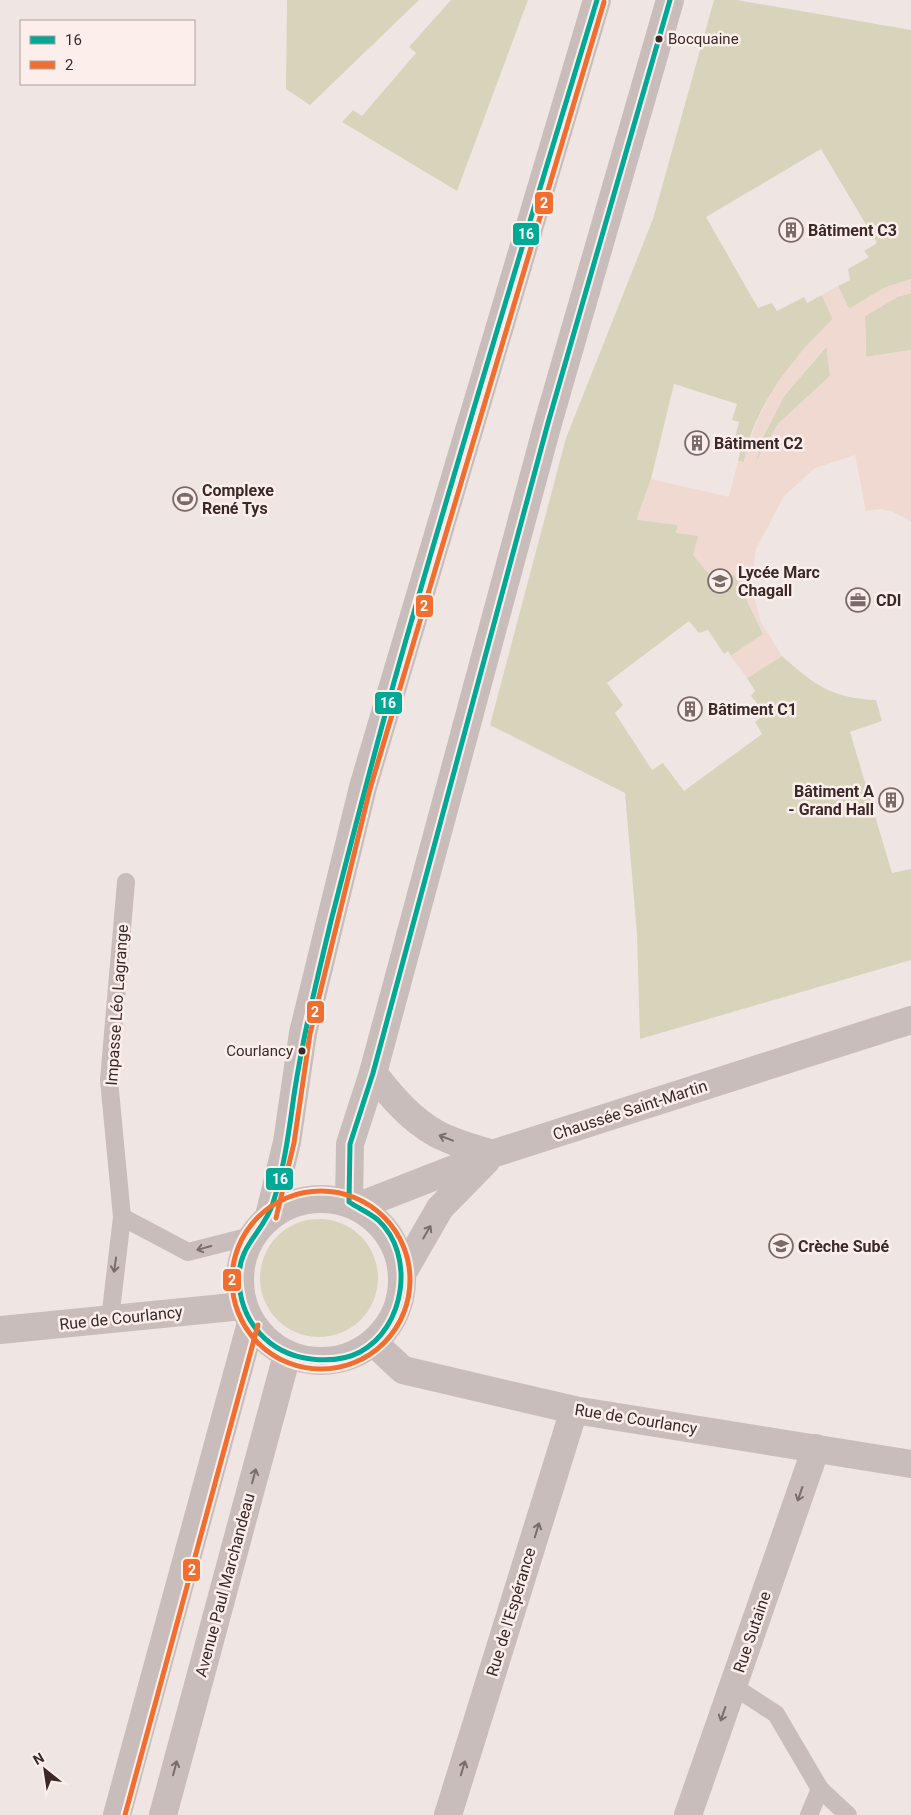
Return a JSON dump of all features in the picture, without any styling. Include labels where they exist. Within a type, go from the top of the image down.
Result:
[{"type":"street","points":[[269,1216],[287,1142],[303,1033],[363,787],[597,0]]},
{"type":"street","points":[[354,1204],[350,1144],[373,1073],[548,423],[670,0]]},
{"type":"street","name":"Chaussée Saint-Martin","points":[[402,1274],[440,1208],[492,1154],[911,1020]]},
{"type":"street","points":[[373,1073],[398,1105],[420,1123],[439,1135],[492,1154]]},
{"type":"street","points":[[354,1204],[492,1154]]},
{"type":"street","points":[[117,1815],[247,1315],[239,1270],[251,1236],[269,1216],[288,1205],[308,1198],[330,1198],[354,1204],[385,1228],[397,1250],[402,1274],[400,1300],[397,1308],[390,1323],[374,1343],[354,1355],[332,1361],[309,1361],[287,1355],[266,1342],[247,1315]]},
{"type":"street","name":"Rue de Courlancy","points":[[0,1330],[110,1319],[247,1315]]},
{"type":"street","name":"Rue de Courlancy","points":[[374,1343],[402,1370],[574,1410],[911,1464]]},
{"type":"street","name":"Avenue Paul Marchandeau","points":[[163,1815],[287,1355]]},
{"type":"street","name":"Rue de l'Espérance","points":[[448,1815],[574,1410]]},
{"type":"street","name":"Rue Sutaine","points":[[688,1815],[816,1448]]},
{"type":"lane","name":"Impasse Léo Lagrange","points":[[110,1319],[122,1217],[109,1080],[126,882]]},
{"type":"lane","points":[[122,1217],[188,1252],[251,1236]]},
{"type":"lane","points":[[733,1686],[776,1714],[820,1788],[848,1815]]},
{"type":"lane","points":[[809,1815],[820,1788]]},
{"type":"shaded area","points":[[287,0],[419,0],[310,105],[286,89]]},
{"type":"shaded area","points":[[451,0],[528,0],[457,191],[342,122],[353,110],[362,116],[416,53],[409,47]]},
{"type":"shaded area","name":"Lycée Marc Chagall","points":[[714,0],[737,0],[911,30],[911,279],[884,288],[849,309],[838,286],[850,280],[848,269],[869,257],[864,251],[877,243],[821,149],[706,217],[758,308],[772,303],[777,311],[804,297],[807,303],[822,295],[833,319],[804,350],[777,384],[756,421],[744,462],[738,461],[740,451],[732,449],[739,422],[732,420],[737,404],[674,384],[651,479],[637,519],[678,525],[676,533],[698,535],[735,575],[763,634],[731,656],[728,651],[724,654],[708,630],[699,633],[689,621],[607,683],[623,705],[615,713],[652,770],[663,763],[684,791],[762,734],[755,722],[766,714],[751,696],[755,691],[747,678],[782,656],[804,675],[824,688],[835,693],[860,699],[876,700],[882,721],[850,732],[892,873],[911,869],[911,960],[640,1039],[637,934],[625,793],[490,725],[566,438],[653,219]]},
{"type":"shaded area","points":[[911,279],[911,293],[897,297],[865,316],[866,357],[911,350],[911,521],[893,512],[880,509],[866,511],[855,455],[815,468],[784,496],[755,551],[752,589],[761,622],[782,656],[747,678],[731,656],[763,634],[743,591],[734,575],[717,584],[693,555],[698,536],[676,533],[678,525],[637,520],[651,479],[729,497],[738,461],[744,462],[746,450],[758,419],[777,383],[805,347],[833,319],[822,295],[838,286],[849,309],[884,288]],"holes":[[[826,346],[830,376],[778,424],[756,461],[762,439],[784,396]]]},
{"type":"shaded area","points":[[911,293],[911,350],[866,357],[865,316],[897,297]]},
{"type":"shaded area","points":[[827,346],[830,376],[778,424],[755,464],[762,439],[784,396]]},
{"type":"shaded area","points":[[319,1219],[342,1223],[361,1236],[374,1255],[378,1278],[374,1301],[361,1320],[342,1333],[319,1337],[296,1333],[277,1320],[264,1301],[260,1278],[264,1255],[277,1236],[296,1223]]},
{"type":"transit line","name":"16","points":[[597,0],[470,421],[379,736],[331,921],[311,1008],[298,1073],[286,1150],[277,1190],[269,1213],[247,1248],[240,1267],[241,1295],[251,1322],[270,1343],[296,1356],[330,1360],[348,1357],[360,1352],[375,1341],[387,1326],[395,1309],[400,1290],[401,1271],[398,1252],[390,1235],[378,1220],[349,1202],[350,1144],[373,1073],[548,423],[670,0]]},
{"type":"transit line","name":"2","points":[[276,1218],[294,1143],[310,1034],[370,789],[604,2]]},
{"type":"transit line","name":"2","points":[[321,1191],[355,1198],[370,1206],[384,1217],[395,1231],[403,1246],[410,1280],[403,1314],[395,1329],[384,1343],[370,1354],[355,1362],[321,1369],[287,1362],[272,1354],[258,1343],[247,1329],[239,1314],[232,1280],[239,1246],[247,1231],[258,1217],[272,1206],[287,1198],[321,1191]]},
{"type":"transit line","name":"2","points":[[125,1815],[258,1325]]},
{"type":"place","name":"Bocquaine","points":[[659,39]]},
{"type":"place","name":"Bâtiment C3","points":[[791,230]]},
{"type":"place","name":"Bâtiment C2","points":[[697,443]]},
{"type":"place","name":"Complexe René Tys","points":[[185,499]]},
{"type":"place","name":"Lycée Marc Chagall","points":[[720,581]]},
{"type":"place","name":"CDI","points":[[858,600]]},
{"type":"place","name":"Bâtiment C1","points":[[690,709]]},
{"type":"place","name":"Bâtiment A - Grand Hall","points":[[891,800]]},
{"type":"place","name":"Courlancy","points":[[302,1051]]},
{"type":"place","name":"Crèche Subé","points":[[781,1246]]}]
